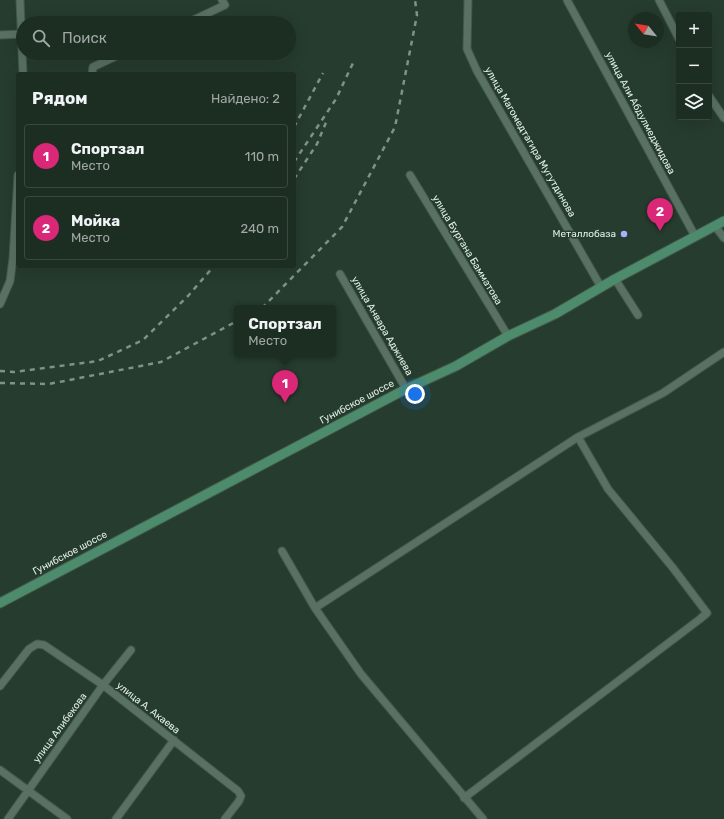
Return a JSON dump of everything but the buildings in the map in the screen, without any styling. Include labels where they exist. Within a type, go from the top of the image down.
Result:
[{"type":"main road","name":"Гунибское шоссе","points":[[0,603],[406,389],[456,366],[508,336],[555,314],[615,279],[724,221]]},
{"type":"street","points":[[20,0],[21,16]]},
{"type":"street","points":[[202,16],[225,5],[222,0]]},
{"type":"street","name":"улица Магомедтагира Мугутдинова","points":[[468,0],[467,49],[477,71],[601,287]]},
{"type":"street","name":"улица Али Абдулмеджидова","points":[[567,0],[695,236]]},
{"type":"street","points":[[659,0],[676,34]]},
{"type":"street","points":[[0,35],[16,34]]},
{"type":"street","points":[[23,60],[23,72]]},
{"type":"street","points":[[92,72],[93,67],[108,60]]},
{"type":"street","points":[[712,100],[724,118]]},
{"type":"street","name":"улица Бургана Бамматова","points":[[410,175],[508,336]]},
{"type":"street","points":[[0,304],[10,281],[16,208]]},
{"type":"street","points":[[715,226],[724,238]]},
{"type":"street","name":"улица Анвара Аджиева","points":[[340,274],[406,389]]},
{"type":"street","points":[[615,279],[638,315]]},
{"type":"street","points":[[315,608],[578,437],[663,393],[724,352]]},
{"type":"street","points":[[464,798],[707,613],[673,568],[608,490],[578,437]]},
{"type":"street","points":[[282,552],[315,608],[361,674],[483,819]]},
{"type":"street","name":"улица А. Акаева","points":[[0,686],[29,649],[37,644],[44,645],[103,685],[238,791],[240,796],[239,801],[225,819]]},
{"type":"street","name":"улица Алибекова","points":[[8,819],[27,790],[103,685],[131,650]]},
{"type":"street","points":[[116,819],[174,740]]},
{"type":"street","points":[[0,770],[67,819]]},
{"type":"railway","points":[[265,305],[342,227],[395,127],[417,15],[415,0]]},
{"type":"railway","points":[[296,159],[336,99],[353,63]]},
{"type":"railway","points":[[296,123],[323,73]]},
{"type":"railway","points":[[296,176],[317,144],[327,120]]},
{"type":"railway","points":[[0,371],[14,372],[98,361],[143,340],[188,296],[212,268]]},
{"type":"railway","points":[[0,383],[49,384],[161,362],[234,323]]},
{"type":"place","name":"Мойка","points":[[660,231]]},
{"type":"place","name":"Металлобаза","points":[[624,234]]},
{"type":"place","name":"Спортзал","points":[[285,403]]}]
